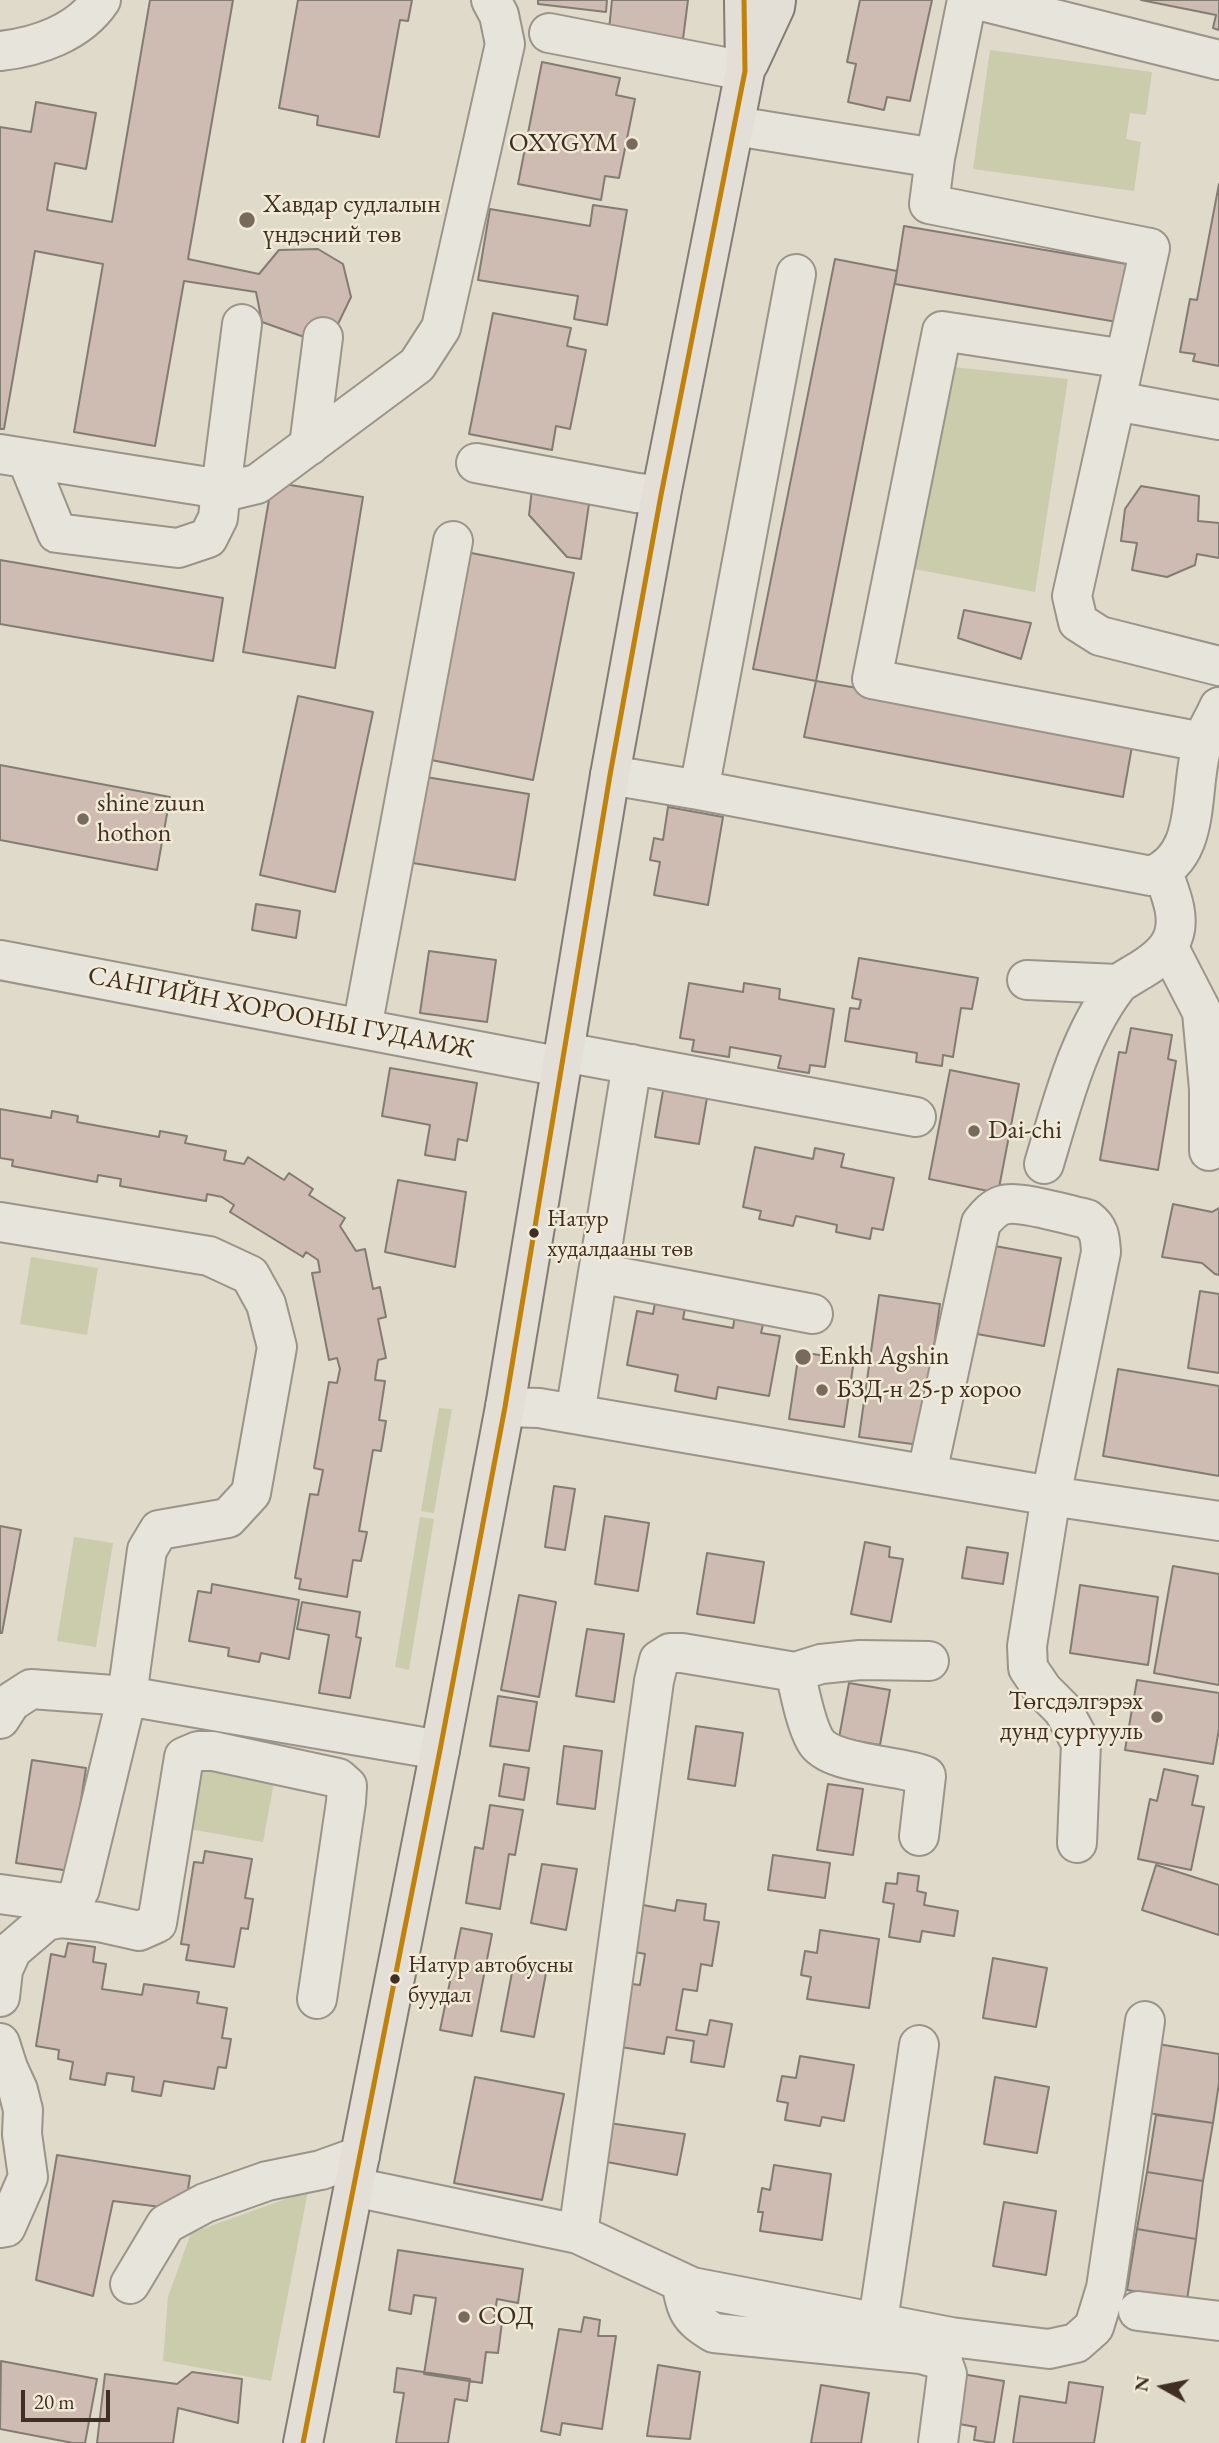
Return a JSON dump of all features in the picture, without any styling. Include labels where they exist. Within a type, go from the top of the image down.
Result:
[{"type":"main road","points":[[303,2443],[505,1407],[610,775],[661,495],[745,71],[744,0]]},
{"type":"main road","points":[[745,71],[776,0]]},
{"type":"street","points":[[0,51],[30,46],[57,37],[81,21],[101,0]]},
{"type":"street","points":[[13,457],[232,490],[257,484],[417,365],[441,328],[505,44],[499,15],[491,0]]},
{"type":"street","points":[[967,0],[935,158],[929,204],[1150,248],[1072,596],[1078,622],[1100,636],[1219,666]]},
{"type":"street","points":[[978,0],[1219,60]]},
{"type":"street","points":[[549,33],[745,71]]},
{"type":"street","points":[[734,126],[935,158]]},
{"type":"street","points":[[699,790],[796,274]]},
{"type":"street","points":[[13,457],[57,533],[178,548],[208,538],[218,518],[242,324]]},
{"type":"street","points":[[1125,359],[942,331],[872,679],[1202,742]]},
{"type":"street","points":[[309,446],[323,337]]},
{"type":"street","points":[[1116,401],[1219,420]]},
{"type":"street","points":[[476,463],[637,493],[661,495]]},
{"type":"street","points":[[362,1028],[453,541]]},
{"type":"street","points":[[610,775],[1151,876],[1163,872],[1176,861],[1186,843],[1202,742],[1219,708]]},
{"type":"street","points":[[1044,1164],[1069,1082],[1090,1032],[1118,984],[1146,967],[1169,948],[1175,932],[1176,914],[1163,872]]},
{"type":"street","points":[[1169,948],[1202,1012],[1209,1088],[1209,1152]]},
{"type":"street","name":"САНГИЙН ХОРООНЫ ГУДАМЖ","points":[[0,960],[362,1028],[563,1059],[632,1064],[916,1117]]},
{"type":"street","points":[[1027,980],[1118,984]]},
{"type":"street","points":[[575,1414],[632,1064]]},
{"type":"street","points":[[927,1473],[981,1223],[988,1214],[1002,1205],[1016,1203],[1087,1219],[1096,1226],[1100,1235],[1101,1252],[1051,1496],[1027,1646],[1028,1668],[1043,1690],[1063,1710],[1081,1742],[1077,1843]]},
{"type":"street","points":[[0,1222],[209,1256],[250,1275],[266,1304],[277,1347],[251,1493],[228,1518],[159,1530],[147,1549],[127,1696],[80,1889],[59,1913],[12,1950],[3,1970],[0,1997]]},
{"type":"street","points":[[597,1273],[813,1314]]},
{"type":"street","points":[[505,1407],[539,1408],[1051,1496],[1219,1521]]},
{"type":"street","points":[[578,2234],[659,1660],[670,1653],[682,1653],[794,1672],[821,1664],[860,1660],[929,1661]]},
{"type":"street","points":[[794,1672],[815,1742],[831,1754],[912,1770],[926,1776],[919,1836]]},
{"type":"street","points":[[0,1719],[11,1702],[31,1689],[127,1696],[440,1750]]},
{"type":"street","points":[[0,1894],[59,1913],[61,1918],[99,1922],[139,1931],[157,1923],[184,1757],[198,1751],[213,1751],[338,1778],[347,1786],[346,1802],[317,1999]]},
{"type":"street","points":[[130,2284],[166,2224],[205,2203],[267,2181],[321,2170],[357,2171],[578,2234],[692,2287],[951,2337],[1049,2349],[1076,2343],[1094,2327],[1106,2288],[1145,2021]]},
{"type":"street","points":[[0,2043],[23,2110],[22,2134],[28,2177],[6,2227],[0,2228]]},
{"type":"street","points":[[878,2321],[919,2045]]},
{"type":"street","points":[[681,2282],[686,2303],[695,2321],[714,2333],[921,2354],[942,2360],[947,2374],[939,2443]]},
{"type":"street","points":[[1138,2311],[1219,2321]]},
{"type":"green space","points":[[990,50],[1152,72],[1146,115],[1130,113],[1126,139],[1141,142],[1134,191],[973,169]]},
{"type":"green space","points":[[943,366],[1068,379],[1035,592],[909,568]]},
{"type":"green space","points":[[31,1257],[98,1268],[87,1335],[20,1324]]},
{"type":"green space","points":[[439,1408],[452,1409],[434,1513],[421,1511]]},
{"type":"green space","points":[[420,1517],[434,1519],[409,1670],[395,1667]]},
{"type":"green space","points":[[74,1537],[113,1543],[96,1647],[57,1641]]},
{"type":"green space","points":[[200,1769],[274,1782],[263,1842],[189,1829]]},
{"type":"green space","points":[[308,2191],[271,2381],[163,2361],[168,2297],[191,2233]]},
{"type":"building","points":[[150,0],[233,0],[188,259],[259,274],[279,250],[318,249],[343,264],[351,297],[337,326],[307,338],[262,322],[256,292],[184,281],[155,446],[74,432],[103,264],[35,251],[4,429],[0,429],[0,127],[31,132],[36,102],[96,113],[86,169],[55,163],[47,210],[112,222]]},
{"type":"building","points":[[298,0],[412,0],[408,21],[400,20],[379,137],[317,125],[318,116],[279,108]]},
{"type":"building","points":[[538,0],[607,0],[606,12],[538,4]]},
{"type":"building","points":[[612,0],[688,0],[683,39],[609,30]]},
{"type":"building","points":[[860,0],[932,0],[910,101],[887,97],[884,110],[848,102],[856,64],[847,62]]},
{"type":"building","points":[[1141,0],[1219,0],[1219,30],[1213,28],[1216,15]]},
{"type":"building","points":[[542,62],[620,78],[616,95],[635,99],[619,178],[605,176],[601,200],[518,184]]},
{"type":"building","points":[[1219,184],[1219,366],[1193,361],[1195,354],[1180,352],[1190,299],[1197,300]]},
{"type":"building","points":[[593,205],[627,210],[607,325],[574,319],[578,296],[478,280],[490,209],[590,226]]},
{"type":"building","points":[[904,226],[1127,264],[1117,322],[895,284]]},
{"type":"building","points":[[835,259],[897,271],[816,681],[753,669]]},
{"type":"building","points":[[493,313],[571,328],[567,346],[586,350],[570,429],[556,426],[552,450],[469,434]]},
{"type":"building","points":[[272,482],[363,497],[335,668],[243,652]]},
{"type":"building","points":[[1141,486],[1199,496],[1198,521],[1219,523],[1219,558],[1197,554],[1195,565],[1167,577],[1132,570],[1137,543],[1121,541],[1125,509]]},
{"type":"building","points":[[532,489],[590,497],[581,559],[567,557],[529,515]]},
{"type":"building","points":[[461,551],[574,573],[533,780],[421,758]]},
{"type":"building","points":[[0,560],[223,598],[213,661],[0,624]]},
{"type":"building","points":[[964,610],[1031,623],[1021,659],[958,638]]},
{"type":"building","points":[[816,681],[1134,735],[1123,797],[804,737]]},
{"type":"building","points":[[298,696],[373,712],[335,892],[260,875]]},
{"type":"building","name":"shine zuun hothon","points":[[0,765],[170,797],[157,870],[0,840]]},
{"type":"building","points":[[426,777],[529,794],[515,880],[413,863]]},
{"type":"building","points":[[668,807],[723,817],[708,905],[654,895],[660,862],[650,860],[654,838],[663,840]]},
{"type":"building","points":[[256,904],[300,911],[296,938],[252,930]]},
{"type":"building","points":[[429,951],[496,960],[487,1022],[420,1013]]},
{"type":"building","points":[[859,958],[978,978],[972,1009],[961,1008],[953,1057],[943,1055],[942,1066],[916,1062],[917,1053],[845,1041],[850,1008],[859,1009],[861,1000],[852,998]]},
{"type":"building","points":[[689,983],[743,992],[744,983],[780,989],[779,999],[834,1009],[825,1067],[810,1065],[809,1073],[778,1068],[781,1056],[730,1047],[729,1057],[692,1051],[694,1040],[680,1038]]},
{"type":"building","points":[[1131,1028],[1172,1035],[1168,1059],[1176,1061],[1158,1170],[1100,1160],[1119,1052],[1126,1053]]},
{"type":"building","points":[[390,1068],[477,1083],[467,1141],[458,1139],[455,1160],[425,1155],[430,1125],[382,1116]]},
{"type":"building","name":"Dai-chi","points":[[950,1070],[1019,1084],[998,1193],[929,1179]]},
{"type":"building","points":[[664,1085],[708,1092],[699,1144],[655,1137]]},
{"type":"building","points":[[0,1109],[51,1118],[52,1111],[78,1116],[77,1122],[159,1137],[160,1131],[187,1136],[185,1143],[226,1151],[224,1160],[244,1164],[248,1157],[284,1180],[289,1173],[313,1189],[309,1195],[345,1218],[340,1226],[356,1251],[365,1249],[373,1289],[380,1287],[386,1317],[378,1319],[386,1358],[378,1360],[375,1380],[385,1381],[379,1420],[386,1421],[381,1451],[373,1450],[359,1531],[367,1532],[361,1561],[353,1560],[347,1597],[299,1589],[301,1579],[295,1578],[310,1494],[318,1495],[323,1470],[314,1468],[329,1382],[337,1383],[340,1369],[337,1358],[329,1360],[312,1273],[320,1272],[318,1260],[306,1252],[303,1257],[230,1212],[234,1205],[222,1197],[207,1194],[206,1201],[120,1186],[121,1179],[98,1175],[97,1182],[12,1166],[13,1160],[0,1158]]},
{"type":"building","points":[[755,1147],[813,1159],[815,1148],[844,1154],[841,1167],[894,1178],[883,1230],[872,1228],[870,1239],[836,1232],[837,1225],[796,1216],[793,1226],[759,1219],[761,1211],[743,1207]]},
{"type":"building","points":[[398,1180],[466,1192],[455,1267],[385,1252]]},
{"type":"building","points":[[1173,1204],[1212,1212],[1219,1208],[1219,1275],[1202,1263],[1162,1257]]},
{"type":"building","points":[[995,1246],[1061,1258],[1044,1346],[977,1334],[984,1301],[979,1277],[989,1279]]},
{"type":"building","points":[[1200,1291],[1219,1294],[1219,1373],[1188,1368]]},
{"type":"building","points":[[879,1295],[940,1304],[920,1445],[859,1437]]},
{"type":"building","points":[[655,1303],[685,1308],[683,1319],[733,1328],[735,1315],[764,1320],[761,1333],[780,1336],[769,1396],[718,1387],[716,1399],[675,1391],[678,1375],[627,1365],[637,1311],[653,1314]]},
{"type":"building","name":"БЗД-н 25-р хороо","points":[[799,1352],[854,1360],[844,1427],[789,1419]]},
{"type":"building","points":[[1118,1369],[1219,1386],[1219,1476],[1103,1456]]},
{"type":"building","points":[[554,1486],[575,1489],[565,1550],[545,1547]]},
{"type":"building","points":[[605,1516],[649,1523],[638,1591],[595,1584]]},
{"type":"building","points":[[0,1526],[21,1530],[2,1633],[0,1633]]},
{"type":"building","points":[[865,1542],[890,1547],[889,1557],[903,1559],[891,1622],[851,1614]]},
{"type":"building","points":[[967,1547],[1008,1553],[1003,1584],[962,1578]]},
{"type":"building","points":[[707,1553],[764,1562],[754,1623],[697,1614]]},
{"type":"building","points":[[1173,1566],[1219,1574],[1219,1685],[1154,1673]]},
{"type":"building","points":[[212,1584],[299,1600],[289,1659],[261,1653],[259,1662],[228,1656],[229,1648],[189,1641],[198,1591],[211,1593]]},
{"type":"building","points":[[1080,1585],[1158,1597],[1148,1665],[1070,1653]]},
{"type":"building","points":[[519,1595],[556,1602],[539,1697],[501,1690]]},
{"type":"building","points":[[302,1602],[360,1612],[356,1637],[361,1638],[350,1698],[319,1693],[329,1635],[297,1629]]},
{"type":"building","points":[[587,1629],[624,1634],[614,1702],[576,1696]]},
{"type":"building","points":[[1137,1680],[1219,1693],[1219,1729],[1213,1764],[1125,1750]]},
{"type":"building","points":[[849,1683],[890,1690],[880,1745],[839,1738]]},
{"type":"building","points":[[498,1696],[537,1702],[529,1751],[490,1746]]},
{"type":"building","points":[[696,1726],[743,1733],[735,1786],[688,1779]]},
{"type":"building","points":[[564,1746],[602,1751],[595,1809],[557,1804]]},
{"type":"building","points":[[32,1760],[86,1768],[70,1871],[16,1863]]},
{"type":"building","points":[[504,1764],[529,1768],[524,1800],[499,1796]]},
{"type":"building","points":[[1164,1769],[1198,1776],[1192,1805],[1204,1807],[1191,1870],[1138,1859],[1150,1799],[1157,1801]]},
{"type":"building","points":[[828,1784],[863,1789],[853,1855],[817,1850]]},
{"type":"building","points":[[490,1805],[523,1810],[515,1855],[509,1854],[500,1909],[466,1903],[475,1847],[483,1849]]},
{"type":"building","points":[[205,1851],[252,1859],[245,1898],[253,1899],[248,1929],[241,1928],[234,1967],[186,1960],[189,1945],[181,1944],[194,1862],[203,1863]]},
{"type":"building","points":[[773,1855],[830,1863],[825,1898],[768,1890]]},
{"type":"building","points":[[542,1864],[577,1869],[566,1930],[531,1923]]},
{"type":"building","points":[[1156,1865],[1219,1885],[1219,1935],[1142,1910]]},
{"type":"building","points":[[898,1873],[919,1876],[917,1891],[926,1893],[924,1905],[958,1911],[954,1936],[922,1931],[920,1942],[889,1937],[894,1904],[883,1902],[886,1883],[897,1884]]},
{"type":"building","points":[[677,1900],[706,1904],[704,1920],[719,1922],[712,1966],[701,1964],[697,1991],[683,1989],[676,2030],[707,2035],[710,2020],[732,2024],[724,2067],[691,2062],[694,2041],[667,2037],[664,2054],[621,2047],[632,1984],[640,1985],[645,1954],[635,1952],[643,1905],[675,1911]]},
{"type":"building","points":[[461,1928],[492,1934],[472,2036],[440,2030]]},
{"type":"building","points":[[820,1930],[879,1939],[869,2008],[807,1999],[811,1977],[801,1975],[805,1951],[817,1953]]},
{"type":"building","points":[[68,1943],[95,1947],[93,1962],[106,1964],[102,1989],[142,1995],[144,1984],[199,1992],[197,2003],[227,2008],[222,2038],[231,2039],[226,2068],[218,2067],[214,2089],[164,2081],[161,2096],[132,2091],[134,2077],[107,2073],[105,2085],[70,2079],[73,2062],[58,2059],[59,2050],[36,2046],[51,1954],[65,1957]]},
{"type":"building","points":[[993,1958],[1047,1968],[1036,2027],[983,2018]]},
{"type":"building","points":[[513,1967],[546,1973],[534,2037],[501,2031]]},
{"type":"building","points":[[1158,2044],[1219,2054],[1219,2083],[1213,2123],[1148,2113]]},
{"type":"building","points":[[800,2056],[854,2065],[844,2121],[822,2117],[820,2126],[785,2120],[788,2103],[777,2101],[782,2076],[796,2078]]},
{"type":"building","points":[[475,2077],[564,2094],[542,2200],[454,2183]]},
{"type":"building","points":[[995,2077],[1049,2087],[1037,2153],[984,2144]]},
{"type":"building","points":[[1156,2115],[1213,2123],[1203,2181],[1147,2172]]},
{"type":"building","points":[[602,2122],[685,2134],[677,2175],[596,2160]]},
{"type":"building","points":[[57,2155],[190,2176],[185,2210],[113,2201],[93,2296],[36,2280]]},
{"type":"building","points":[[774,2165],[831,2174],[822,2240],[760,2231],[763,2212],[758,2212],[762,2188],[770,2190]]},
{"type":"building","points":[[1147,2172],[1203,2181],[1196,2239],[1137,2229]]},
{"type":"building","points":[[1004,2202],[1056,2211],[1046,2275],[993,2266]]},
{"type":"building","points":[[1137,2229],[1196,2239],[1187,2300],[1127,2290]]},
{"type":"building","name":"СОД","points":[[398,2250],[523,2269],[518,2303],[497,2299],[494,2320],[502,2322],[498,2353],[486,2352],[482,2383],[424,2374],[436,2298],[414,2295],[411,2314],[389,2310]]},
{"type":"building","points":[[584,2317],[600,2320],[598,2336],[616,2336],[602,2429],[562,2423],[560,2435],[541,2431],[559,2329],[581,2332]]},
{"type":"building","points":[[1,2361],[97,2379],[85,2443],[0,2429]]},
{"type":"building","points":[[658,2365],[700,2372],[690,2439],[647,2436]]},
{"type":"building","points":[[397,2368],[470,2379],[467,2401],[455,2399],[448,2443],[396,2443],[404,2393],[394,2392]]},
{"type":"building","points":[[192,2372],[242,2379],[238,2423],[178,2408],[173,2443],[97,2443],[105,2374],[177,2384]]},
{"type":"building","points":[[950,2372],[1004,2381],[994,2443],[974,2440],[976,2427],[942,2421]]},
{"type":"building","points":[[1069,2382],[1103,2387],[1094,2443],[1013,2443],[1020,2396],[1066,2403]]},
{"type":"building","points":[[821,2385],[869,2393],[861,2443],[811,2443]]},
{"type":"transit line","points":[[303,2443],[505,1407],[610,775],[661,495],[745,71],[744,0]]},
{"type":"place","name":"OXYGYM","points":[[632,144]]},
{"type":"place","name":"Хавдар судлалын үндэсний төв","points":[[247,220]]},
{"type":"place","name":"shine zuun hothon","points":[[83,819]]},
{"type":"place","name":"Dai-chi","points":[[974,1131]]},
{"type":"place","name":"Натур худалдааны төв","points":[[534,1233]]},
{"type":"place","name":"Enkh Agshin","points":[[803,1357]]},
{"type":"place","name":"БЗД-н 25-р хороо","points":[[822,1390]]},
{"type":"place","name":"Төгсдэлгэрэх дунд сургууль","points":[[1157,1717]]},
{"type":"place","name":"Натур автобусны буудал","points":[[395,1979]]},
{"type":"place","name":"СОД","points":[[464,2317]]}]
